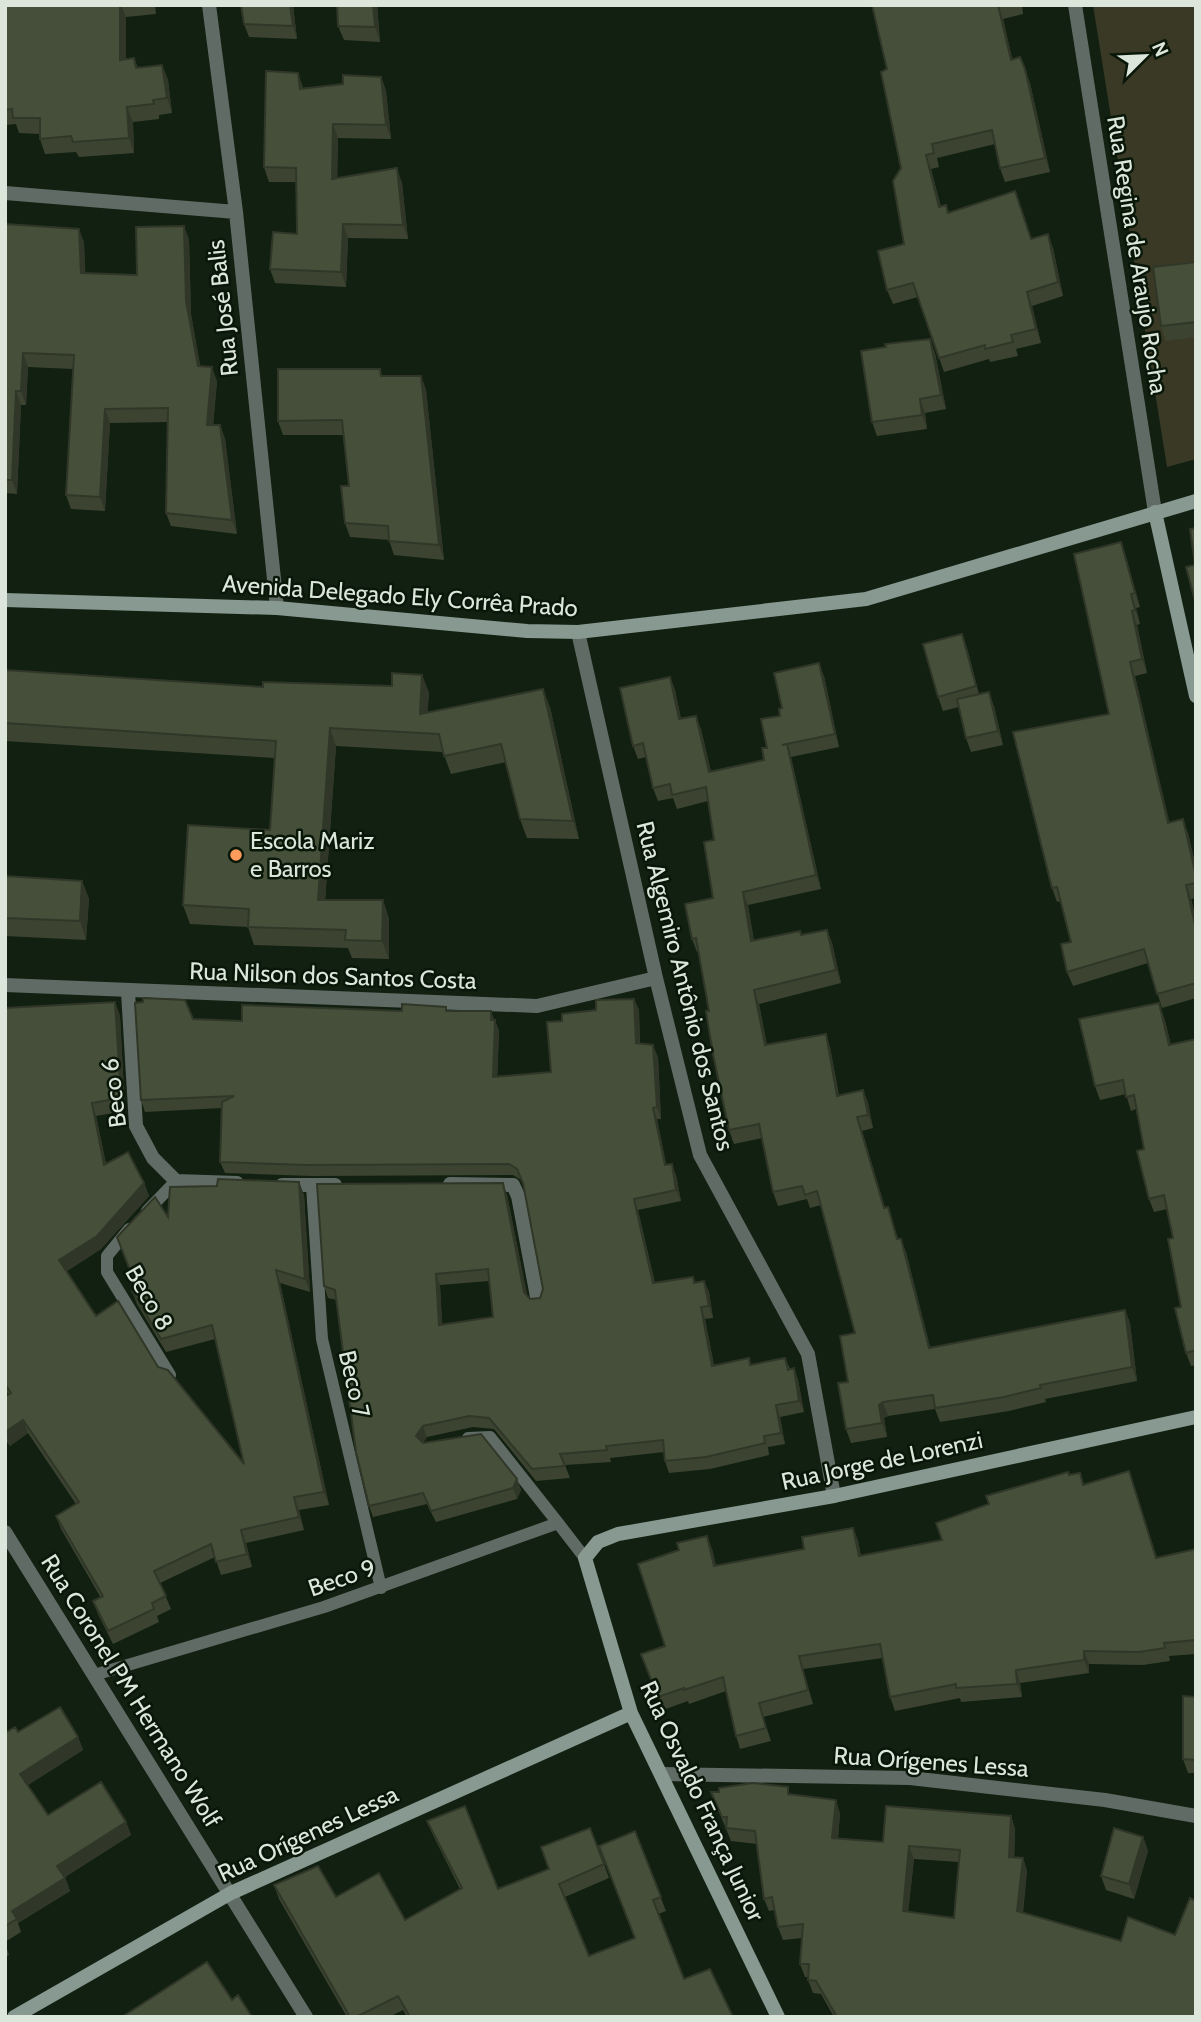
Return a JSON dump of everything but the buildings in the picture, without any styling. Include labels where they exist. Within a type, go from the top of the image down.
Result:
[{"type":"street","name":"Rua José Balis","points":[[209,5],[236,212],[277,608]]},
{"type":"street","name":"Rua Regina de Araujo Rocha","points":[[1075,5],[1155,512]]},
{"type":"street","points":[[5,193],[236,212]]},
{"type":"street","name":"Avenida Delegado Ely Corrêa Prado","points":[[5,600],[277,608],[527,631],[578,632],[866,599],[1196,501]]},
{"type":"street","points":[[1155,512],[1196,696]]},
{"type":"street","name":"Rua Algemiro Antônio dos Santos","points":[[578,632],[656,978],[700,1155],[808,1354],[834,1496]]},
{"type":"street","name":"Rua Nilson dos Santos Costa","points":[[5,985],[128,992],[537,1006],[656,978]]},
{"type":"street","name":"Beco 6","points":[[128,992],[136,1126],[153,1158],[176,1181]]},
{"type":"street","points":[[176,1181],[353,1185]]},
{"type":"street","points":[[435,1184],[513,1185],[519,1196],[538,1302]]},
{"type":"street","name":"Rua Jorge de Lorenzi","points":[[585,1559],[598,1542],[618,1534],[834,1496],[1196,1417]]},
{"type":"street","name":"Rua Coronel PM Hermano Wolf","points":[[5,1532],[306,2017]]},
{"type":"street","name":"Rua Osvaldo França Junior","points":[[585,1559],[631,1713],[778,2017]]},
{"type":"street","name":"Rua Orígenes Lessa","points":[[14,2017],[231,1893],[631,1713]]},
{"type":"street","name":"Rua Orígenes Lessa","points":[[661,1774],[910,1778],[1105,1800],[1196,1816]]},
{"type":"lane","name":"Beco 8","points":[[170,1375],[107,1272],[107,1256],[114,1245],[176,1181]]},
{"type":"lane","name":"Beco 7","points":[[312,1186],[322,1339],[381,1588]]},
{"type":"lane","points":[[452,1441],[490,1437],[585,1559]]},
{"type":"lane","name":"Beco 9","points":[[94,1675],[381,1588],[558,1523]]},
{"type":"green space","points":[[1093,5],[1196,5],[1196,459],[1167,467]]},
{"type":"place","name":"Escola Mariz e Barros","points":[[236,855]]}]
